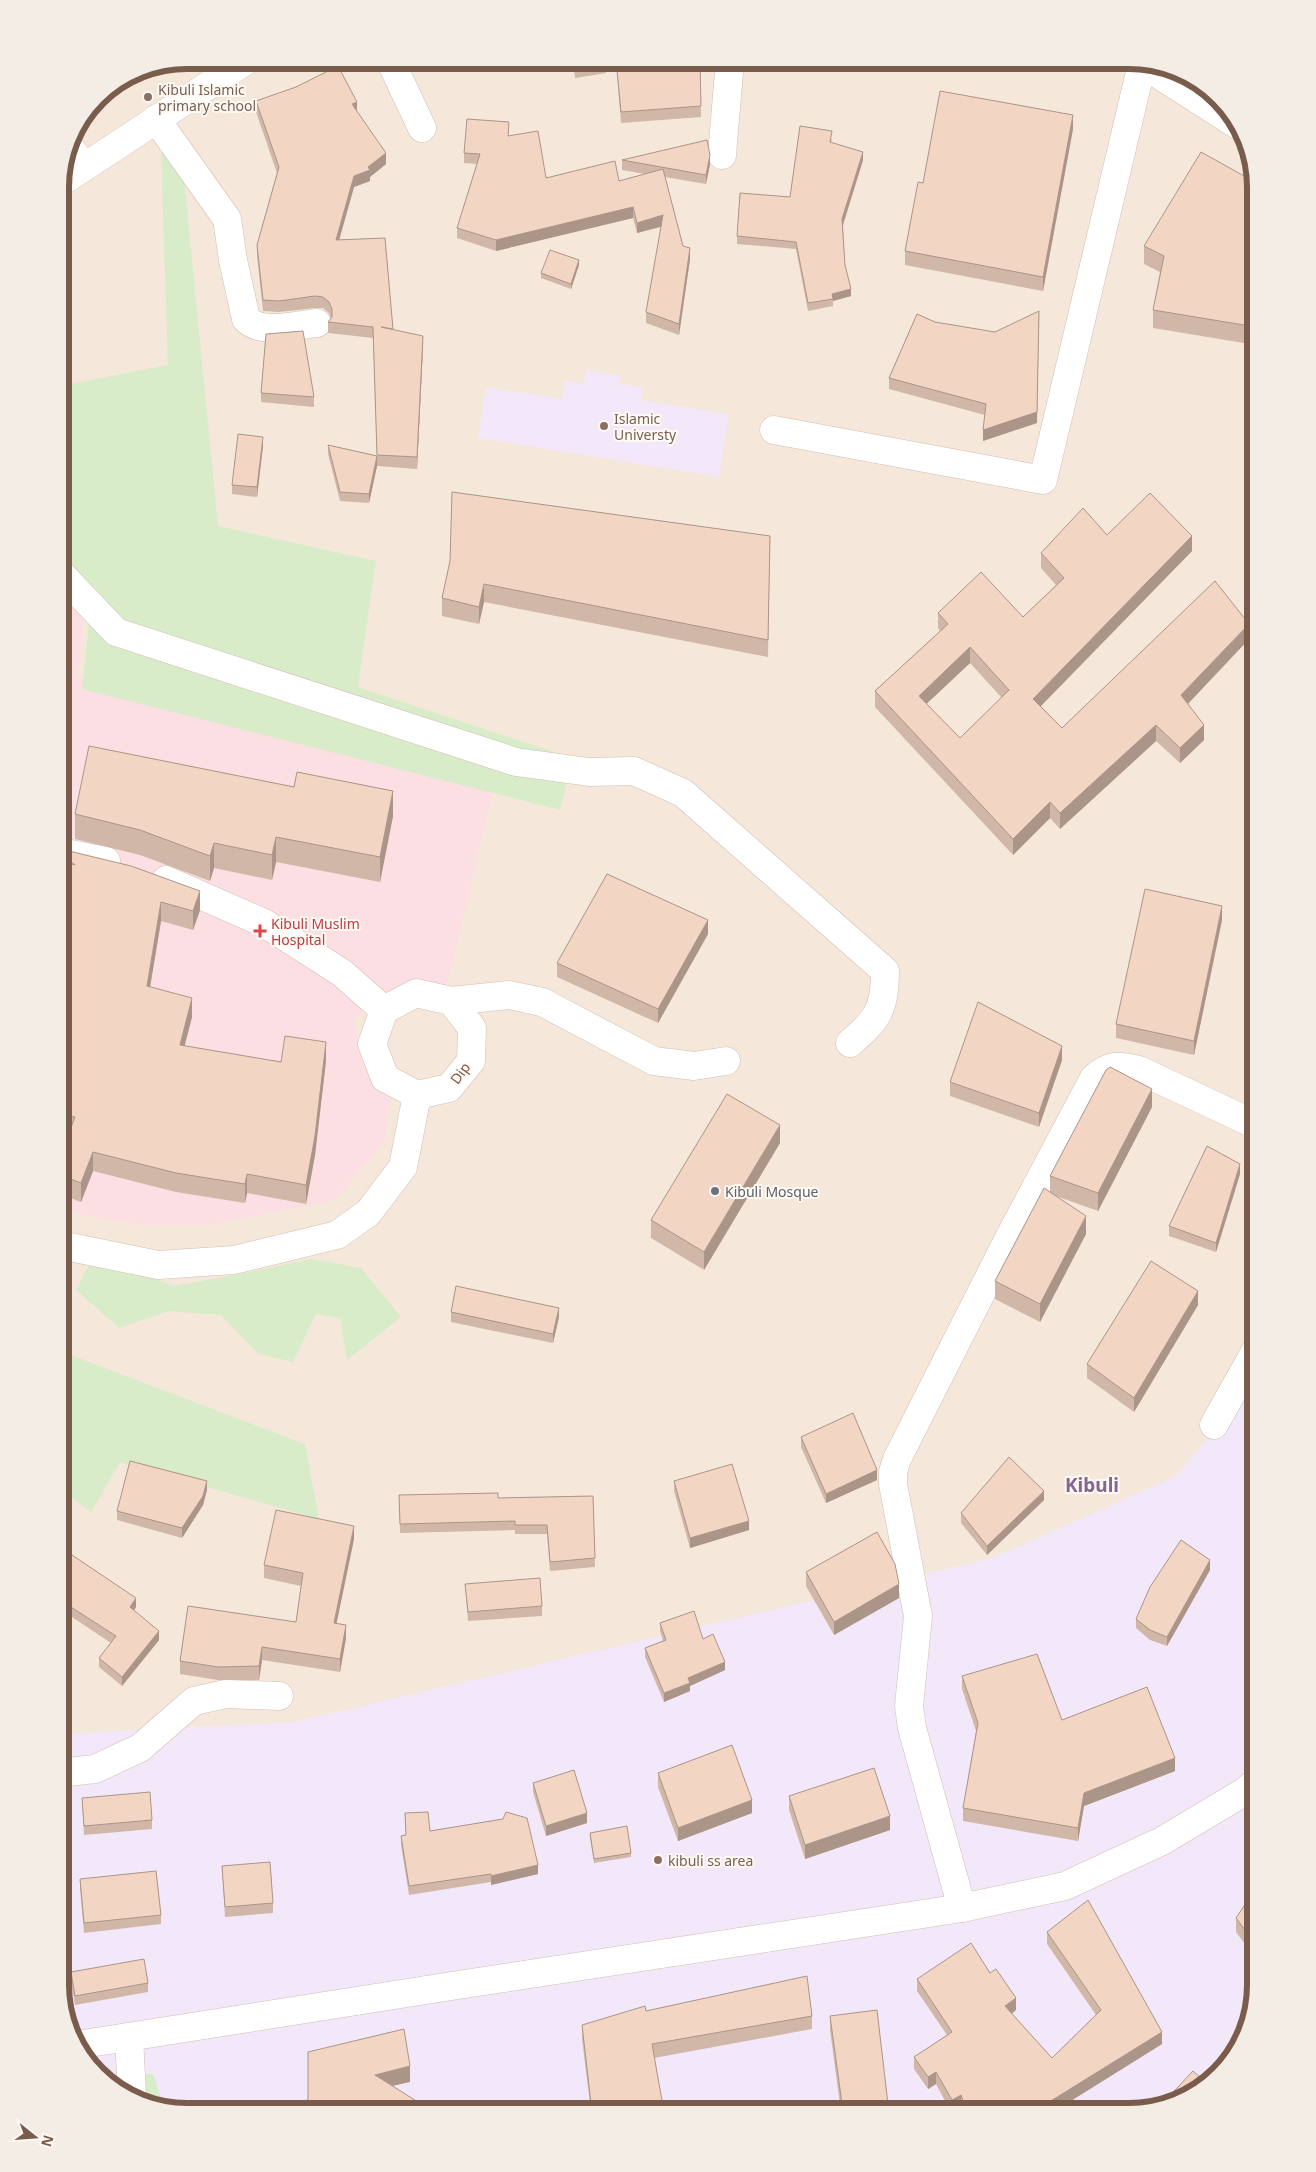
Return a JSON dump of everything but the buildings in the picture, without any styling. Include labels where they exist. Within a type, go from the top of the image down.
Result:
[{"type":"street","points":[[69,177],[233,69]]},
{"type":"street","points":[[394,69],[422,128]]},
{"type":"street","points":[[722,155],[729,69]]},
{"type":"street","points":[[774,430],[1043,480],[1137,69]]},
{"type":"street","points":[[1154,71],[1223,116]]},
{"type":"street","points":[[156,119],[227,219],[233,260],[246,319],[251,324],[263,328],[317,323]]},
{"type":"street","points":[[74,153],[83,167]]},
{"type":"street","points":[[69,582],[116,632],[516,762],[589,772],[634,771],[683,793],[885,971],[885,996],[872,1024],[850,1044]]},
{"type":"street","points":[[69,854],[136,869],[179,884],[264,923],[342,974],[384,1010]]},
{"type":"street","points":[[69,1247],[158,1265],[234,1260],[337,1235],[368,1213],[403,1167],[417,1095],[385,1078],[372,1044],[384,1010],[416,993],[451,1001],[509,995],[542,1002],[654,1061],[694,1066],[726,1061]]},
{"type":"street","name":"Dip","points":[[417,1095],[450,1088],[471,1061],[472,1028],[451,1001]]},
{"type":"street","points":[[962,1908],[912,1728],[908,1706],[918,1616],[894,1484],[893,1472],[897,1459],[1009,1238],[1094,1078],[1105,1068],[1123,1066],[1139,1070],[1247,1121]]},
{"type":"street","points":[[1214,1425],[1247,1366]]},
{"type":"street","points":[[69,1772],[95,1769],[140,1748],[194,1702],[226,1694],[279,1696]]},
{"type":"street","points":[[85,2044],[962,1908],[1065,1886],[1162,1841],[1247,1790]]},
{"type":"street","points":[[129,2037],[132,2090]]},
{"type":"shaded area","points":[[187,69],[1137,69],[1167,75],[1182,81],[1207,98],[1227,121],[1241,149],[1247,179],[1247,1985],[1243,2016],[1231,2044],[1216,2065],[1149,2101],[1137,2103],[179,2103],[149,2097],[134,2091],[107,2072],[71,2005],[69,1985],[69,179],[73,156],[81,134],[93,115],[109,98],[134,81],[156,73]]},
{"type":"shaded area","name":"Islamic Universty","points":[[587,370],[620,376],[619,384],[643,387],[641,400],[729,414],[719,477],[478,438],[486,387],[562,399],[565,381],[584,384]]},
{"type":"shaded area","name":"Kibuli Muslim Hospital","points":[[69,597],[84,612],[78,677],[495,783],[446,989],[379,998],[353,1020],[362,1063],[390,1094],[385,1141],[335,1200],[213,1225],[141,1225],[69,1213]]},
{"type":"shaded area","name":"kibuli ss area","points":[[1247,1391],[1246,2001],[1238,2030],[1223,2057],[1207,2074],[1182,2091],[1152,2101],[1137,2103],[179,2103],[149,2097],[121,2083],[98,2063],[81,2038],[71,2008],[69,1985],[69,1734],[294,1722],[993,1558],[1176,1476]]},
{"type":"green space","points":[[180,138],[218,526],[376,561],[358,687],[572,758],[560,810],[82,689],[89,624],[69,604],[69,384],[168,365],[161,153]]},
{"type":"green space","points":[[94,1255],[173,1286],[311,1259],[361,1268],[401,1317],[347,1360],[340,1318],[316,1314],[293,1362],[259,1354],[221,1315],[169,1311],[119,1328],[76,1290]]},
{"type":"green space","points":[[69,1354],[305,1444],[319,1519],[120,1462],[91,1512],[69,1496]]},
{"type":"green space","points":[[153,2074],[162,2100],[134,2091],[112,2077]]},
{"type":"place","name":"Kibuli Islamic primary school","points":[[148,97]]},
{"type":"place","name":"Islamic Universty","points":[[604,426]]},
{"type":"place","name":"Kibuli Muslim Hospital","points":[[260,931]]},
{"type":"place","name":"Kibuli Mosque","points":[[715,1191]]},
{"type":"place","name":"kibuli ss area","points":[[658,1860]]},
{"type":"district","name":"Kibuli","points":[[1092,1485]]}]
